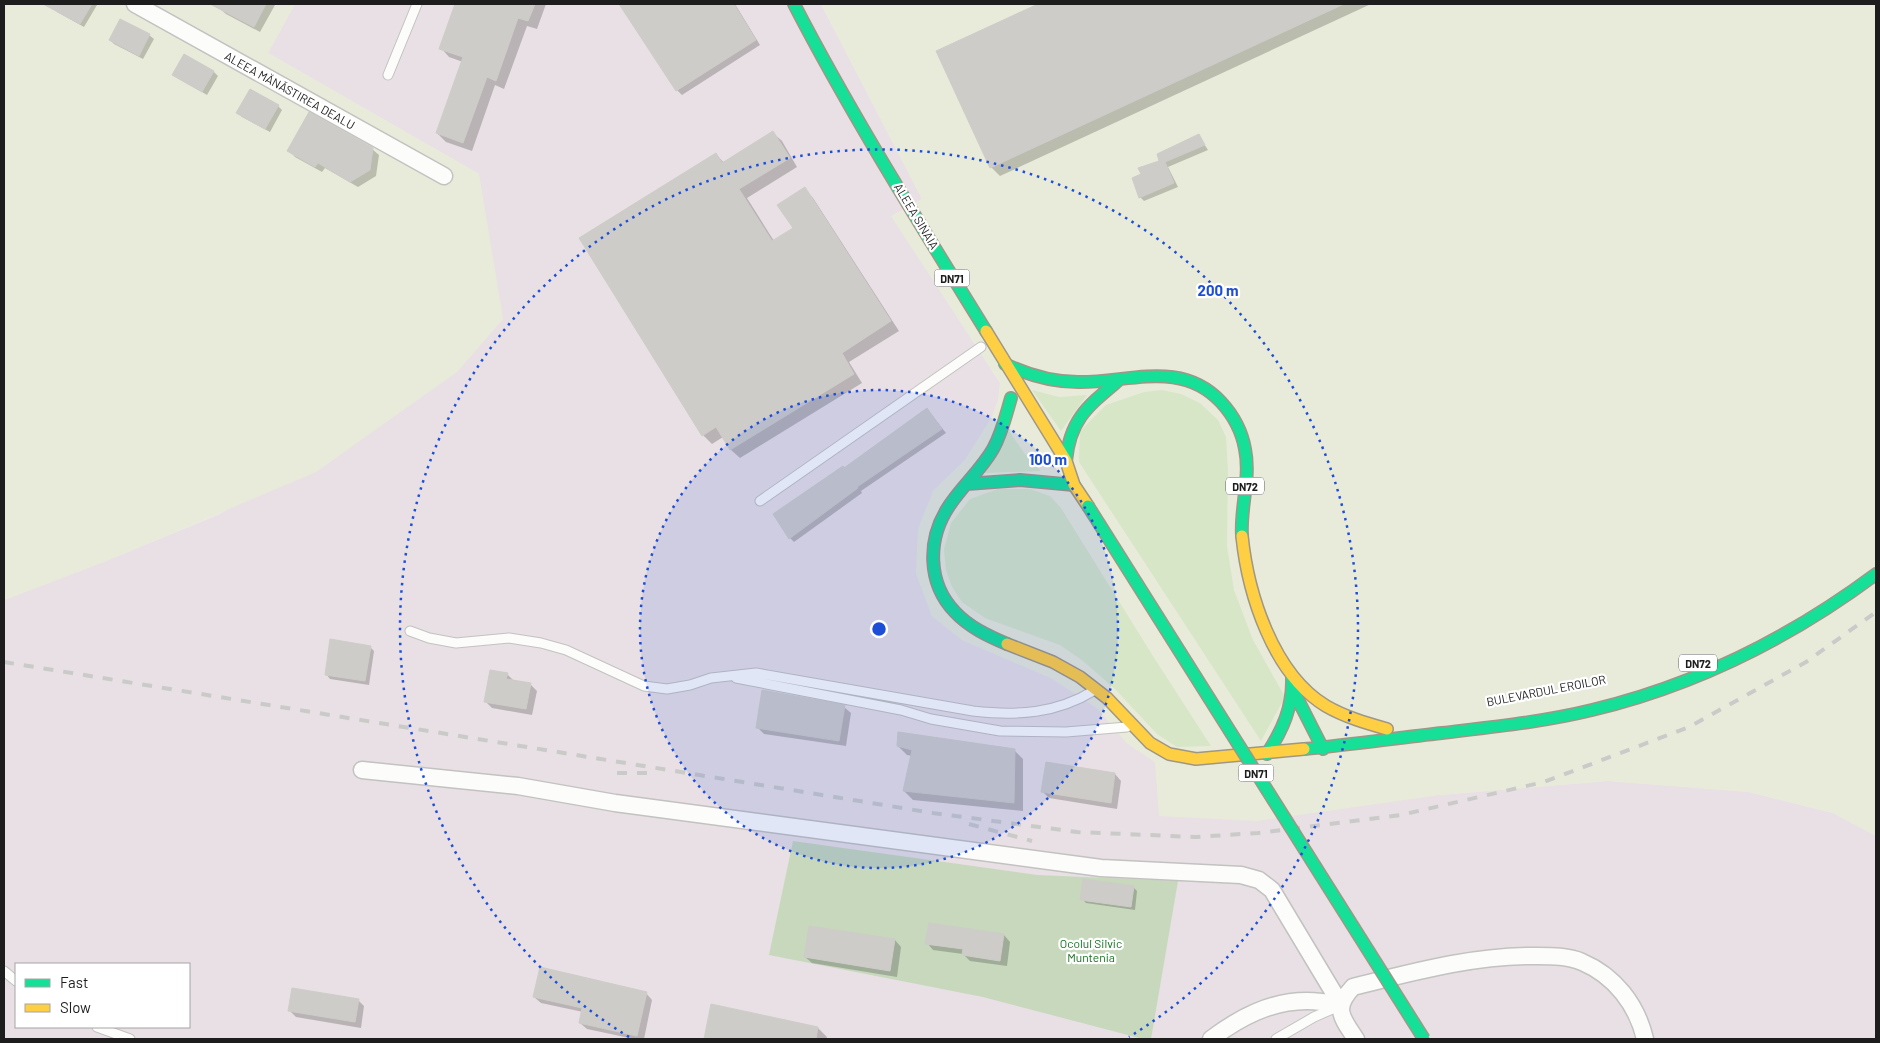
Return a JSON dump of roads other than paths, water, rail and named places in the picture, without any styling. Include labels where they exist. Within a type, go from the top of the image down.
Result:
[{"type":"main road","name":"ALEEA SINAIA","points":[[794,4],[846,99],[1005,364],[1066,461],[1074,485]]},
{"type":"main road","name":"DN72","points":[[1005,364],[1025,374],[1065,382],[1119,380],[1152,374],[1170,375],[1188,379],[1209,390],[1226,405],[1238,426],[1245,446],[1247,472],[1242,516],[1242,535],[1250,585],[1258,611],[1272,640],[1292,677],[1322,704],[1348,718],[1387,729]]},
{"type":"main road","points":[[1066,461],[1069,435],[1075,423],[1089,406],[1119,380]]},
{"type":"main road","points":[[1021,413],[1009,393],[1004,422],[991,453],[946,509],[934,536],[932,553],[933,575],[942,595],[952,610],[967,623],[988,636],[1045,658],[1097,688],[1155,749],[1168,755],[1184,759],[1339,747],[1334,733]]},
{"type":"main road","name":"ALEEA SINAIA","points":[[1055,468],[1074,485],[1088,506],[1424,1039]]},
{"type":"main road","points":[[967,484],[1030,479],[1074,485]]},
{"type":"main road","name":"DN72","points":[[1339,747],[1541,720],[1592,711],[1636,699],[1683,683],[1742,658],[1808,623],[1876,574]]},
{"type":"main road","points":[[1783,621],[1799,612]]},
{"type":"main road","name":"DN72","points":[[1719,654],[1751,638]]},
{"type":"main road","name":"DN72","points":[[1292,677],[1294,692],[1322,748]]},
{"type":"main road","name":"DN72","points":[[1267,754],[1289,714],[1294,692]]},
{"type":"main road","name":"DN72","points":[[1322,704],[1328,719]]},
{"type":"main road","name":"DN72","points":[[1339,747],[1360,737],[1387,729],[1437,722]]},
{"type":"street","name":"ALEEA MĂNĂSTIREA DEALU","points":[[135,4],[444,176]]},
{"type":"street","points":[[362,770],[518,786],[615,802],[1101,868],[1241,875],[1258,880],[1272,890],[1342,1005]]},
{"type":"street","points":[[1356,1039],[1344,1022],[1340,1009],[1343,997],[1353,987],[1414,972],[1504,957],[1556,956],[1581,962],[1604,974],[1622,992],[1635,1010],[1645,1039]]},
{"type":"street","points":[[1210,1039],[1228,1026],[1257,1011],[1288,1002],[1308,1001],[1342,1005]]},
{"type":"lane","points":[[388,75],[417,4]]},
{"type":"lane","points":[[760,501],[981,347]]},
{"type":"lane","points":[[410,631],[430,638],[456,643],[509,638],[540,643],[566,650],[644,686],[667,689],[690,685],[711,678],[756,673],[996,714],[1025,713],[1054,708],[1077,701],[1097,688]]},
{"type":"lane","points":[[726,676],[901,710],[931,720],[1000,731],[1066,732],[1133,727]]},
{"type":"lane","points":[[4,972],[15,980]]},
{"type":"lane","points":[[1276,1039],[1314,1017],[1342,1005]]},
{"type":"lane","points":[[100,1028],[130,1039]]},
{"type":"railway","points":[[4,662],[933,813],[1077,832],[1195,837],[1258,833],[1401,815],[1544,782],[1689,727],[1806,662],[1876,612]]},
{"type":"railway","points":[[617,773],[654,773]]},
{"type":"railway","points":[[969,824],[1032,841]]},
{"type":"park label","name":"Ocolul Silvic Muntenia","points":[[1091,950]]}]
